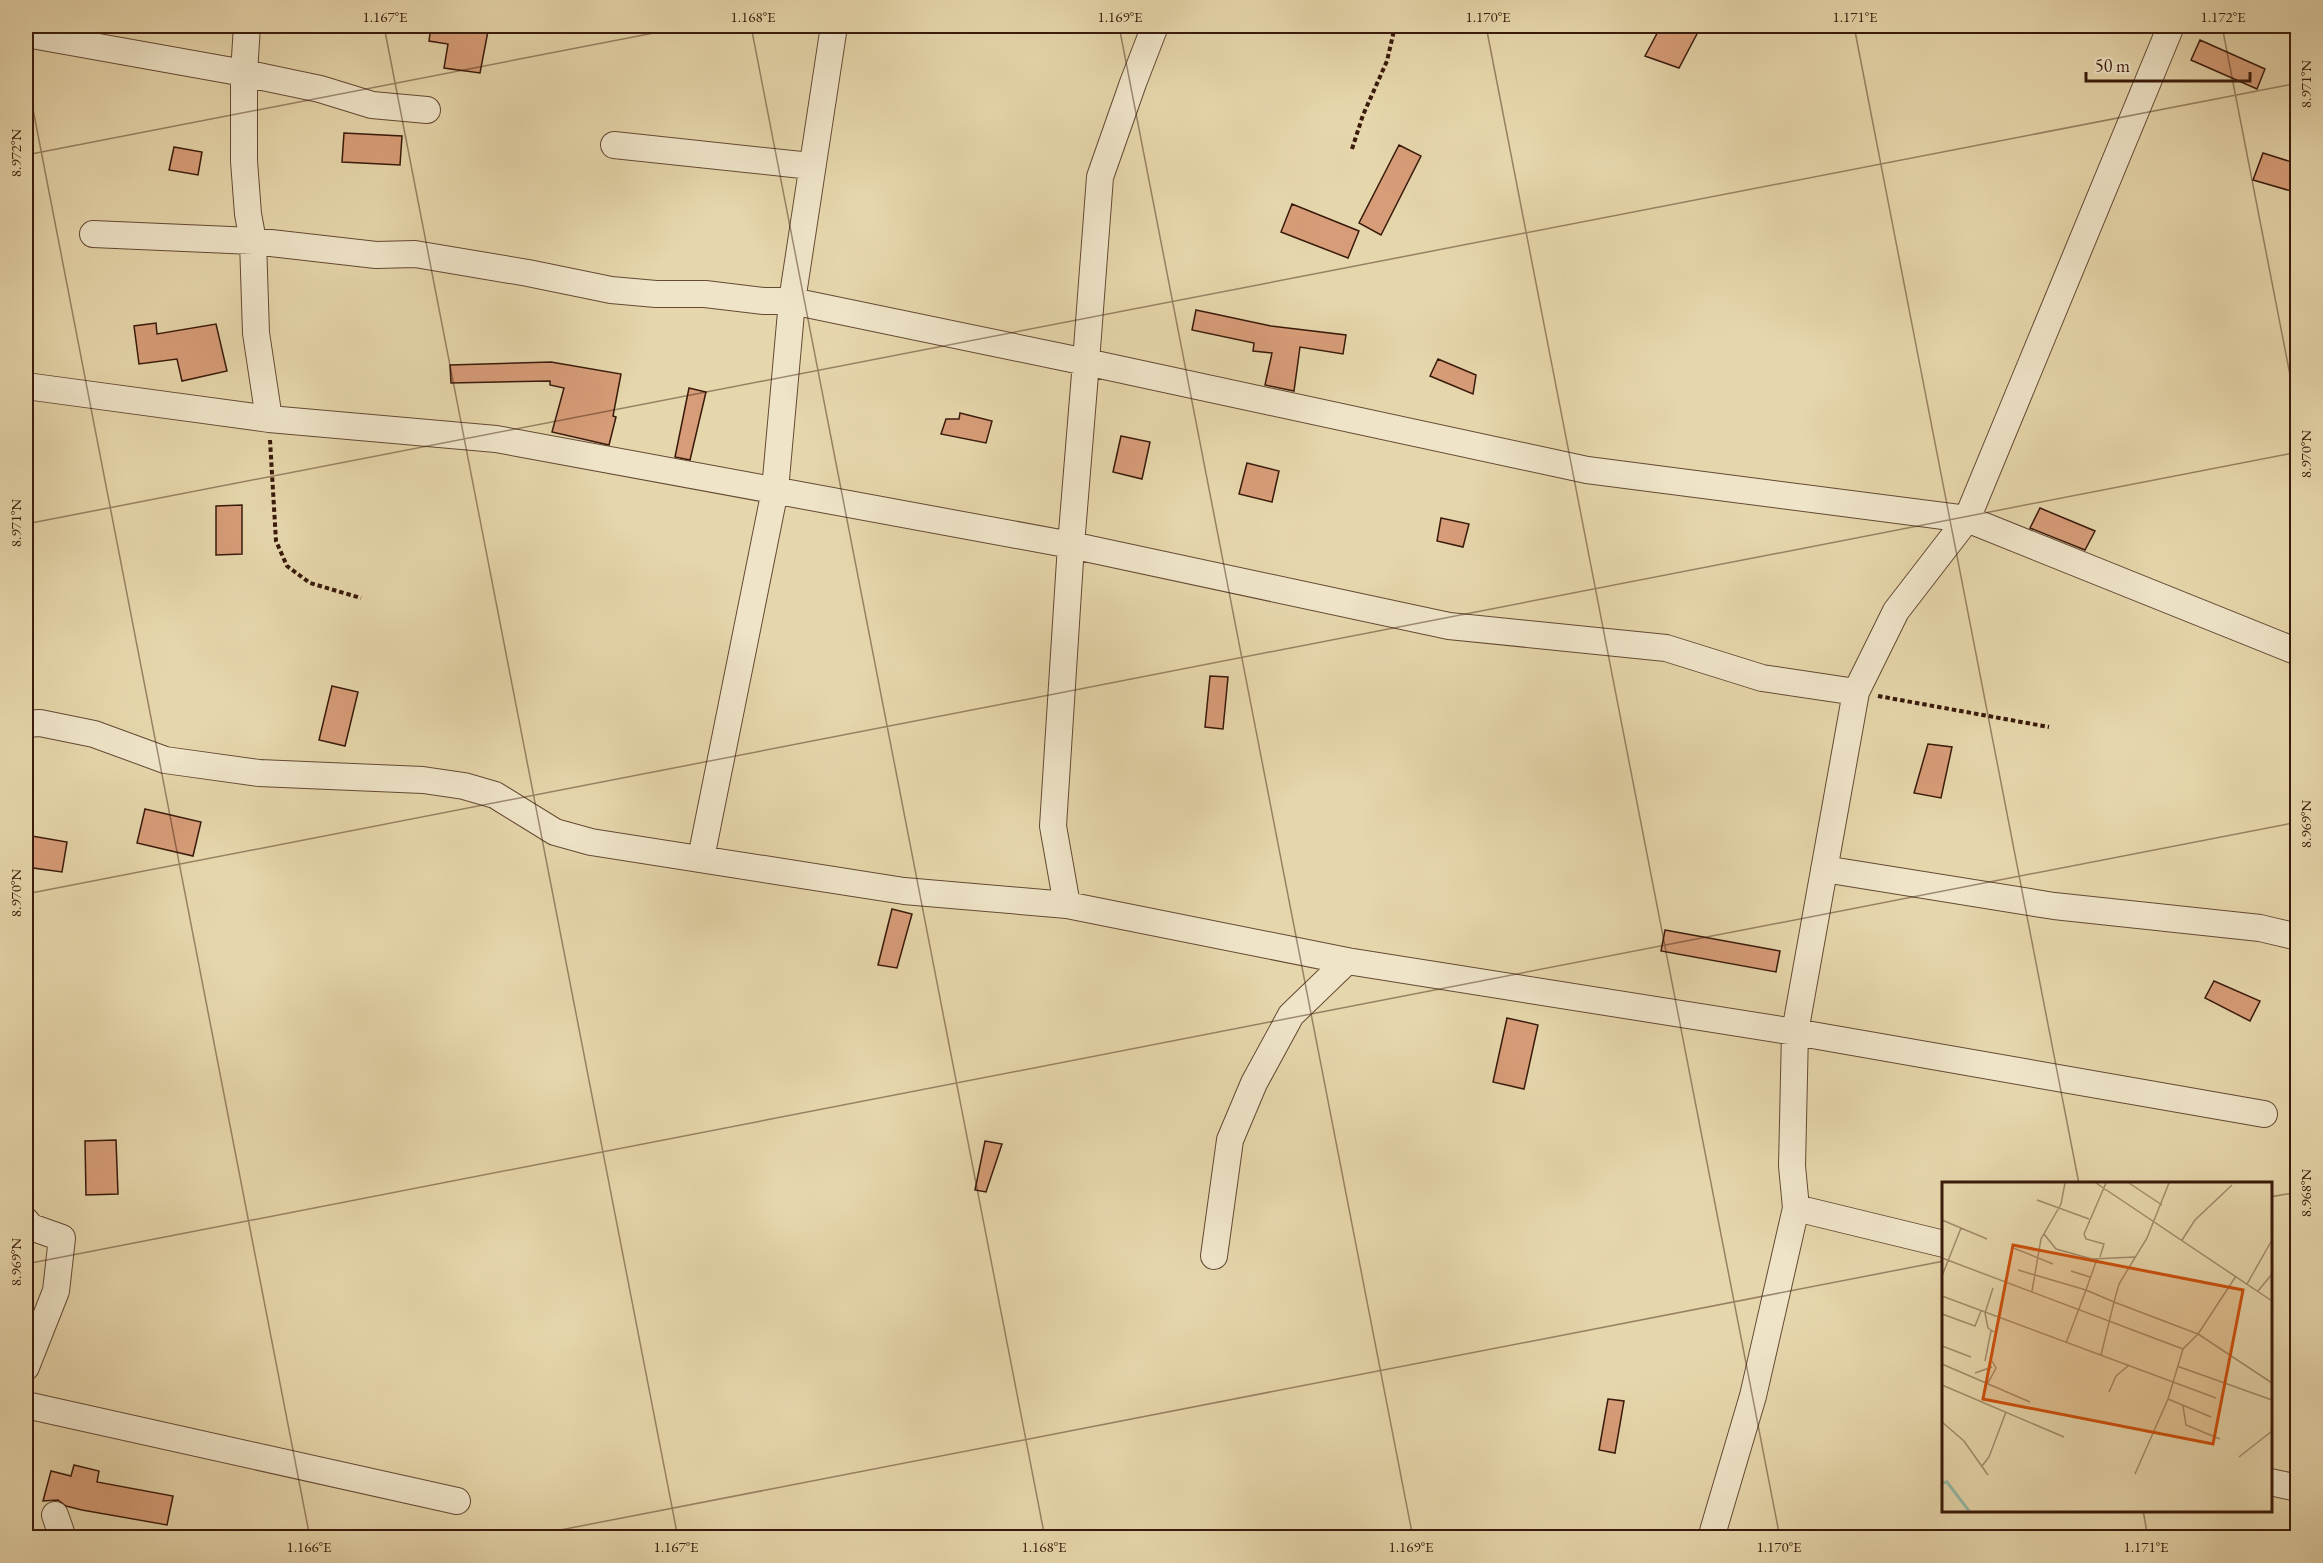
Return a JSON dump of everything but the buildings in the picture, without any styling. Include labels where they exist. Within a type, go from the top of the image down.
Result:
[{"type":"street","points":[[247,26],[244,74],[244,161],[248,214],[253,241],[256,333],[269,419]]},
{"type":"street","points":[[702,858],[775,490],[792,301],[834,26]]},
{"type":"street","points":[[1067,905],[1053,826],[1071,545],[1101,177],[1155,26]]},
{"type":"street","points":[[1711,1538],[1753,1396],[1796,1208],[1792,1166],[1795,1032],[1856,692],[1896,611],[1968,519],[2170,26]]},
{"type":"street","points":[[26,34],[320,89],[372,105],[427,110]]},
{"type":"street","points":[[614,145],[811,166]]},
{"type":"street","points":[[93,234],[253,241],[376,255],[426,256],[611,290],[792,301],[1587,470],[1968,519],[2298,652]]},
{"type":"street","points":[[26,386],[269,419],[496,439],[1071,545],[1449,626],[1666,648],[1762,678],[1856,692]]},
{"type":"street","points":[[26,724],[40,723],[94,734],[165,760],[259,773],[423,780],[464,786],[495,795],[555,832],[591,842],[904,891],[1067,905],[1347,961],[1795,1032],[2264,1114]]},
{"type":"street","points":[[1824,869],[2054,906],[2260,928],[2298,937]]},
{"type":"street","points":[[1214,1256],[1230,1140],[1254,1083],[1291,1015],[1347,961]]},
{"type":"street","points":[[1796,1208],[1942,1244]]},
{"type":"street","points":[[26,1367],[56,1291],[62,1238],[27,1225]]},
{"type":"street","points":[[26,1405],[457,1502]]},
{"type":"street","points":[[2272,1482],[2298,1488]]},
{"type":"path","points":[[1352,149],[1363,115],[1387,60],[1395,26]]},
{"type":"path","points":[[269,419],[276,541],[287,566],[310,583],[361,597]]},
{"type":"path","points":[[1856,692],[2049,727]]}]
